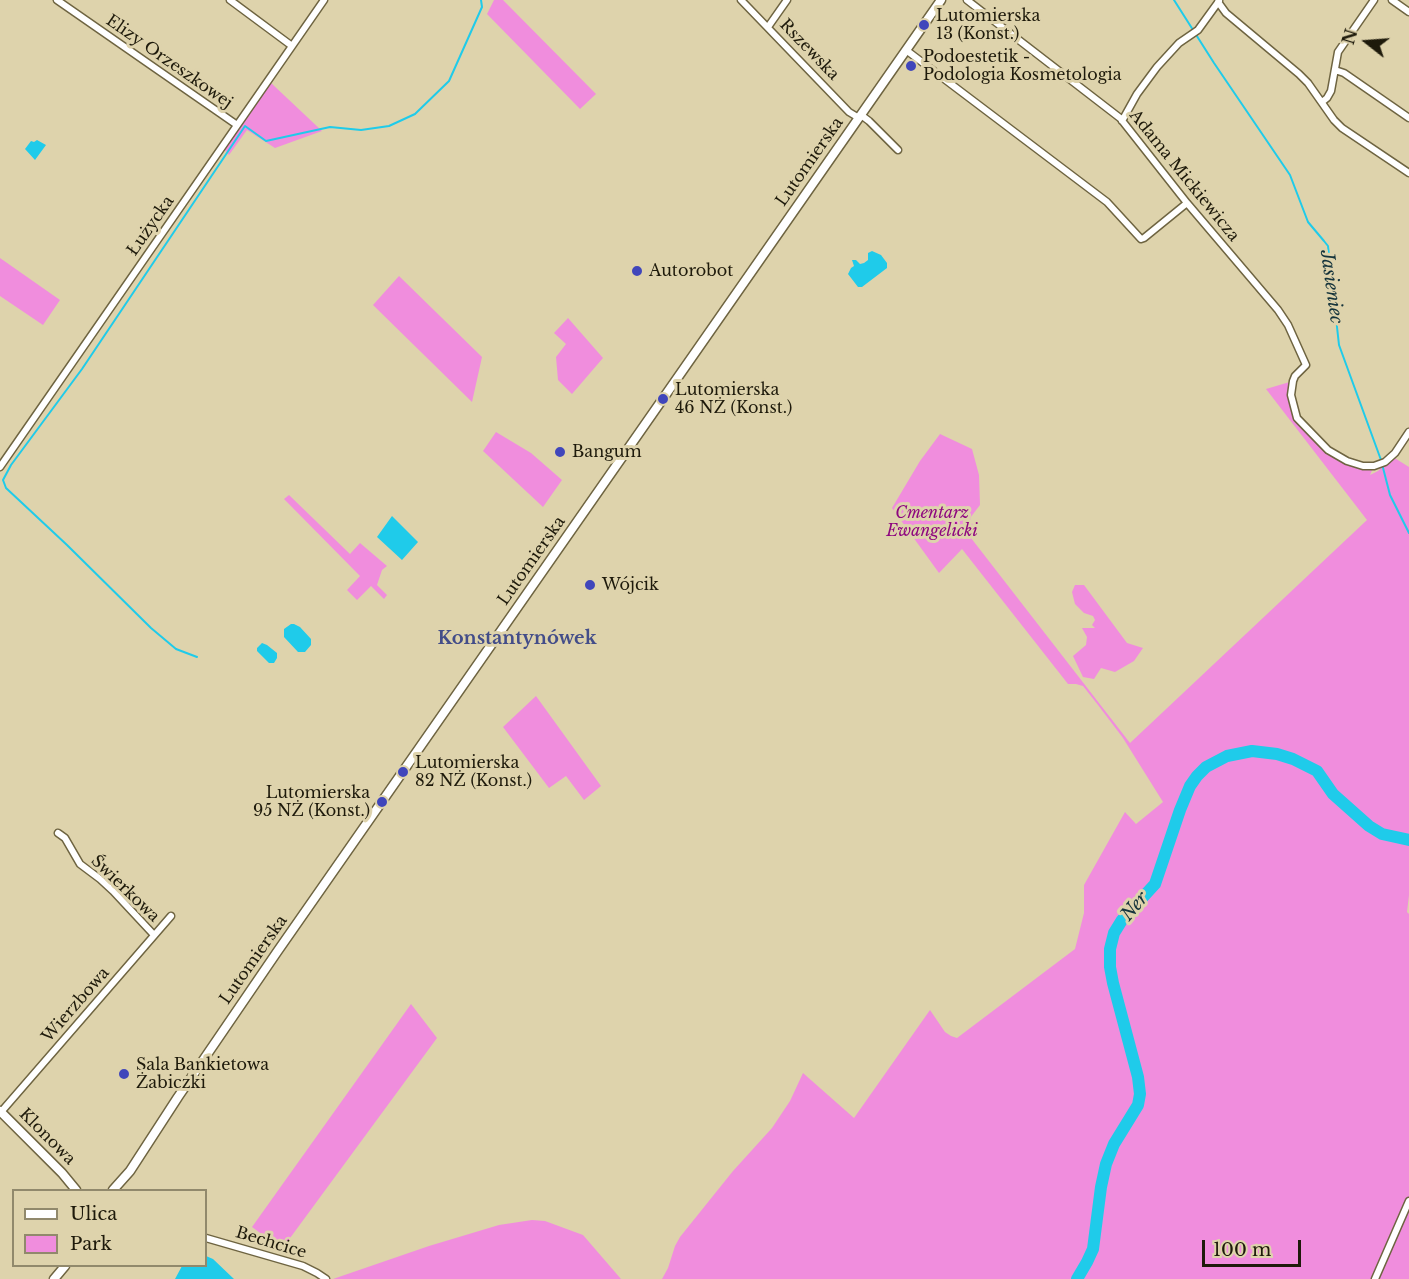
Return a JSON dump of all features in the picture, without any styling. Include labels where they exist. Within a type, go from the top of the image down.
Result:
[{"type":"main road","name":"Lutomierska","points":[[115,1189],[130,1171],[277,952],[941,0]]},
{"type":"main road","name":"Klonowa","points":[[1,1112],[74,1188]]},
{"type":"main road","name":"Lutomierska","points":[[123,1189],[130,1171]]},
{"type":"main road","points":[[54,1279],[64,1267]]},
{"type":"street","name":"Elizy Orzeszkowej","points":[[57,0],[237,125]]},
{"type":"street","points":[[230,0],[292,46]]},
{"type":"street","name":"Łużycka","points":[[0,468],[324,0]]},
{"type":"street","name":"Rszewska","points":[[741,0],[849,112],[869,121],[898,150]]},
{"type":"street","points":[[768,27],[787,0]]},
{"type":"street","name":"Adama Mickiewicza","points":[[967,0],[1122,121],[1187,203],[1278,310],[1288,325],[1306,365],[1295,376],[1291,394],[1298,418],[1328,450],[1347,461],[1363,466],[1382,463],[1395,453],[1409,432]]},
{"type":"street","points":[[1322,102],[1331,91],[1338,52],[1374,0]]},
{"type":"street","points":[[1392,0],[1409,12]]},
{"type":"street","points":[[1122,121],[1137,94],[1157,67],[1179,43],[1198,30],[1219,1],[1226,13],[1299,74],[1342,128],[1409,173]]},
{"type":"street","points":[[906,50],[1107,202],[1141,239],[1187,203]]},
{"type":"street","points":[[1335,70],[1344,73],[1409,118]]},
{"type":"street","name":"Świerkowa","points":[[58,833],[65,838],[80,864],[113,891],[154,935]]},
{"type":"street","name":"Wierzbowa","points":[[1,1112],[171,916]]},
{"type":"street","points":[[1375,1279],[1409,1201]]},
{"type":"street","name":"Bechcice","points":[[207,1238],[303,1266],[326,1279]]},
{"type":"green space","points":[[494,0],[503,0],[596,94],[580,109],[487,14]]},
{"type":"green space","points":[[270,82],[322,131],[275,148],[247,130],[229,155],[224,149]]},
{"type":"green space","points":[[0,258],[60,300],[43,325],[0,296]]},
{"type":"green space","points":[[399,276],[482,357],[472,402],[373,305]]},
{"type":"green space","points":[[568,318],[603,358],[572,394],[558,380],[556,357],[566,344],[554,333]]},
{"type":"green space","name":"Cmentarz Ewangelicki","points":[[1293,381],[1291,395],[1297,418],[1328,450],[1347,461],[1374,466],[1370,475],[1393,457],[1409,467],[1409,895],[1407,912],[1409,914],[1409,1279],[662,1279],[680,1237],[733,1171],[772,1128],[790,1101],[803,1073],[854,1118],[930,1010],[945,1032],[957,1038],[1075,949],[1084,913],[1084,885],[1125,812],[1136,824],[1163,802],[1123,738],[1083,686],[1068,684],[962,549],[939,573],[892,508],[920,461],[940,434],[972,449],[979,475],[980,505],[970,518],[976,533],[971,538],[1130,743],[1367,520],[1266,389]]},
{"type":"green space","points":[[496,432],[531,453],[562,480],[543,507],[483,451]]},
{"type":"green space","points":[[289,495],[350,554],[360,543],[387,566],[382,570],[377,585],[387,595],[384,599],[371,586],[357,600],[347,590],[360,576],[284,499]]},
{"type":"green space","points":[[1075,585],[1084,585],[1127,643],[1143,648],[1134,661],[1115,672],[1101,668],[1094,679],[1083,677],[1073,656],[1086,645],[1087,637],[1082,628],[1095,628],[1092,625],[1095,620],[1093,616],[1084,613],[1075,604],[1072,592]]},
{"type":"green space","points":[[536,696],[601,786],[584,800],[566,776],[549,788],[503,727]]},
{"type":"green space","points":[[411,1004],[437,1038],[282,1249],[252,1227]]},
{"type":"green space","points":[[532,1220],[545,1221],[583,1235],[621,1279],[333,1279],[499,1225]]},
{"type":"water","points":[[37,140],[46,145],[35,160],[25,149],[31,141]]},
{"type":"water","points":[[872,251],[881,255],[887,263],[887,268],[862,287],[858,287],[848,274],[854,266],[852,260],[860,264],[864,263],[868,260],[868,253]]},
{"type":"water","points":[[392,516],[418,542],[402,560],[377,537]]},
{"type":"water","points":[[291,624],[300,627],[311,639],[311,645],[305,652],[298,652],[284,637],[284,629]]},
{"type":"water","points":[[262,643],[277,653],[274,663],[269,663],[257,651]]},
{"type":"water","points":[[207,1256],[213,1259],[234,1279],[175,1279],[181,1267],[207,1267]]},
{"type":"waterway","points":[[197,657],[176,649],[151,628],[6,488],[3,480],[11,465],[82,369],[245,126],[266,141],[330,127],[361,130],[389,126],[415,114],[449,81],[482,7],[481,0]]},
{"type":"waterway","name":"Jasieniec","points":[[1174,0],[1290,175],[1308,222],[1328,246],[1339,345],[1381,460],[1390,495],[1409,533]]},
{"type":"waterway","name":"Ner","points":[[1077,1279],[1093,1249],[1106,1164],[1114,1144],[1138,1105],[1140,1094],[1138,1077],[1113,983],[1110,949],[1114,933],[1122,920],[1155,884],[1180,810],[1197,776],[1206,767],[1227,756],[1252,751],[1277,754],[1317,771],[1333,794],[1369,826],[1382,834],[1409,840]]},
{"type":"place","name":"Lutomierska 13 (Konst.)","points":[[924,25]]},
{"type":"place","name":"Podoestetik - Podologia Kosmetologia","points":[[911,66]]},
{"type":"place","name":"Autorobot","points":[[637,271]]},
{"type":"place","name":"Lutomierska 46 NŻ (Konst.)","points":[[663,399]]},
{"type":"place","name":"Bangum","points":[[560,452]]},
{"type":"place","name":"Wójcik","points":[[590,585]]},
{"type":"place","name":"Lutomierska 82 NŻ (Konst.)","points":[[403,772]]},
{"type":"place","name":"Lutomierska 95 NŻ (Konst.)","points":[[382,802]]},
{"type":"place","name":"Sala Bankietowa Żabiczki","points":[[124,1074]]},
{"type":"district","name":"Konstantynówek","points":[[517,639]]}]
